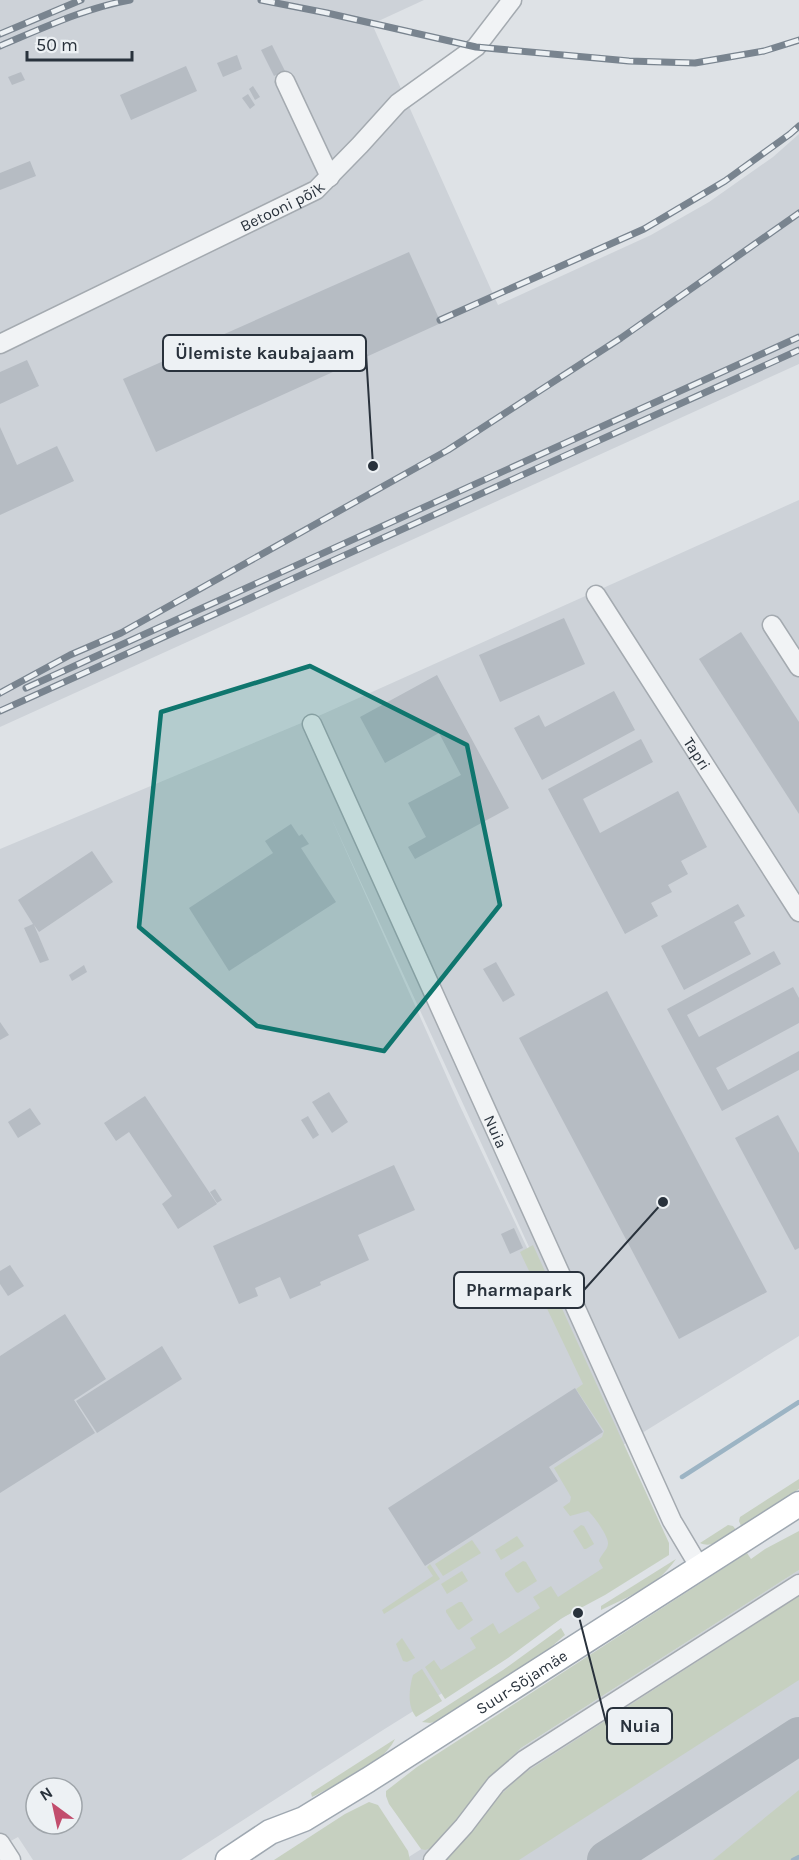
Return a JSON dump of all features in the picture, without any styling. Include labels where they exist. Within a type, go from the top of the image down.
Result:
[{"type":"main road","name":"Suur-Sõjamäe","points":[[228,1860],[270,1833],[304,1819],[799,1504]]},
{"type":"main road","name":"Suur-Sõjamäe","points":[[257,1860],[279,1844],[304,1819]]},
{"type":"street","name":"Betooni põik","points":[[0,344],[316,190],[398,103],[476,47],[512,0]]},
{"type":"street","points":[[285,81],[330,177]]},
{"type":"street","name":"Tapri","points":[[596,595],[799,912]]},
{"type":"street","points":[[772,625],[799,667]]},
{"type":"street","name":"Nuia","points":[[312,724],[672,1521],[700,1568]]},
{"type":"street","points":[[433,1860],[464,1826],[496,1784],[524,1760],[799,1584]]},
{"type":"street","points":[[0,1843],[11,1860]]},
{"type":"highlighted area","points":[[310,666],[467,745],[500,905],[384,1051],[257,1026],[139,927],[161,712]]},
{"type":"shaded area","points":[[0,0],[424,0],[372,24],[498,305],[651,235],[709,202],[773,157],[799,134],[799,364],[0,727]]},
{"type":"shaded area","points":[[799,500],[799,1336],[621,1446],[665,1554],[383,1730],[181,1860],[33,1860],[18,1837],[0,1847],[0,849],[323,714]],"holes":[[[329,813],[565,1325],[459,1104]]]},
{"type":"shaded area","points":[[799,1570],[799,1860],[404,1860],[442,1836],[428,1808]]},
{"type":"green space","points":[[533,1245],[669,1543],[669,1555],[605,1595],[562,1618],[508,1658],[445,1699],[425,1667],[434,1660],[441,1670],[476,1648],[470,1638],[493,1623],[499,1634],[540,1608],[533,1597],[551,1586],[558,1597],[603,1568],[599,1561],[608,1544],[604,1532],[588,1511],[570,1516],[563,1507],[570,1502],[571,1497],[554,1468],[602,1437],[604,1431],[576,1389],[583,1384],[520,1252]]},
{"type":"green space","points":[[799,1479],[799,1489],[741,1526],[740,1517]]},
{"type":"green space","points":[[581,1525],[584,1526],[594,1544],[586,1549],[573,1531]]},
{"type":"green space","points":[[728,1525],[733,1526],[736,1530],[714,1543],[700,1543]]},
{"type":"green space","points":[[799,1531],[799,1570],[521,1748],[486,1781],[435,1847],[421,1849],[389,1804],[386,1791],[417,1767],[747,1553],[751,1559]]},
{"type":"green space","points":[[517,1536],[524,1546],[501,1560],[495,1550]]},
{"type":"green space","points":[[472,1540],[481,1553],[443,1576],[435,1564]]},
{"type":"green space","points":[[676,1559],[652,1583],[601,1610],[601,1606]]},
{"type":"green space","points":[[523,1561],[526,1562],[537,1581],[518,1593],[505,1573]]},
{"type":"green space","points":[[430,1564],[440,1579],[384,1614],[382,1610],[433,1576],[427,1567]]},
{"type":"green space","points":[[462,1571],[468,1581],[447,1594],[441,1584]]},
{"type":"green space","points":[[799,1596],[799,1680],[519,1860],[444,1860],[497,1798],[523,1774]]},
{"type":"green space","points":[[462,1602],[473,1620],[459,1630],[446,1610]]},
{"type":"green space","points":[[561,1628],[565,1635],[543,1654],[438,1721],[422,1722],[503,1670]]},
{"type":"green space","points":[[402,1638],[415,1658],[407,1662],[403,1661],[396,1644]]},
{"type":"green space","points":[[422,1669],[442,1701],[416,1717],[410,1703],[411,1686],[413,1675]]},
{"type":"green space","points":[[395,1739],[389,1749],[370,1766],[312,1797],[311,1793]]},
{"type":"green space","points":[[799,1790],[799,1860],[713,1860]]},
{"type":"green space","points":[[369,1802],[378,1805],[408,1851],[410,1860],[274,1860],[345,1814]]},
{"type":"building","points":[[272,45],[285,71],[274,76],[261,50]]},
{"type":"building","points":[[237,55],[242,69],[223,77],[217,63]]},
{"type":"building","points":[[186,66],[197,91],[131,120],[120,95]]},
{"type":"building","points":[[21,72],[25,80],[12,85],[8,77]]},
{"type":"building","points":[[253,86],[260,97],[255,100],[249,89]]},
{"type":"building","points":[[248,94],[255,105],[250,109],[242,98]]},
{"type":"building","points":[[30,161],[36,176],[0,190],[0,173]]},
{"type":"building","points":[[409,252],[441,323],[156,452],[123,379]]},
{"type":"building","points":[[27,360],[39,386],[0,404],[0,372]]},
{"type":"building","points":[[0,427],[17,465],[57,446],[74,481],[0,515]]},
{"type":"building","points":[[564,618],[585,664],[500,702],[479,655]]},
{"type":"building","points":[[741,632],[799,722],[799,814],[699,659]]},
{"type":"building","points":[[437,675],[509,808],[415,859],[408,847],[426,837],[408,803],[461,775],[439,733],[385,763],[360,717]]},
{"type":"building","points":[[614,691],[635,730],[542,780],[514,728],[539,715],[545,727]]},
{"type":"building","points":[[641,739],[653,762],[583,799],[600,833],[678,791],[707,847],[681,861],[688,874],[668,885],[672,892],[651,903],[658,916],[625,934],[548,789]]},
{"type":"building","points":[[291,824],[299,836],[302,834],[309,844],[301,848],[336,902],[229,971],[189,908],[273,853],[265,841]]},
{"type":"building","points":[[92,851],[113,882],[39,932],[34,925],[49,960],[40,963],[24,928],[33,924],[18,900]]},
{"type":"building","points":[[738,904],[745,916],[734,922],[751,954],[684,990],[661,946]]},
{"type":"building","points":[[774,951],[781,964],[687,1015],[699,1037],[793,987],[799,998],[799,1023],[716,1068],[728,1090],[799,1051],[799,1070],[722,1111],[667,1009]]},
{"type":"building","points":[[496,962],[515,995],[503,1002],[483,969]]},
{"type":"building","points":[[84,965],[87,972],[72,981],[69,975]]},
{"type":"building","points":[[607,991],[767,1292],[679,1339],[519,1038]]},
{"type":"building","points":[[0,1022],[9,1035],[0,1040]]},
{"type":"building","points":[[329,1092],[348,1122],[332,1133],[312,1102]]},
{"type":"building","points":[[145,1096],[217,1204],[178,1229],[162,1204],[172,1196],[129,1132],[116,1141],[104,1123]]},
{"type":"building","points":[[30,1108],[41,1124],[18,1138],[8,1122]]},
{"type":"building","points":[[778,1115],[799,1153],[799,1248],[795,1250],[735,1138]]},
{"type":"building","points":[[308,1116],[319,1135],[313,1139],[301,1120]]},
{"type":"building","points":[[394,1165],[415,1210],[358,1235],[369,1260],[320,1282],[321,1285],[290,1299],[280,1277],[255,1288],[258,1296],[239,1304],[213,1246]]},
{"type":"building","points":[[215,1189],[222,1200],[217,1203],[210,1192]]},
{"type":"building","points":[[514,1228],[523,1248],[510,1254],[501,1234]]},
{"type":"building","points":[[10,1265],[24,1286],[8,1296],[0,1284],[0,1271]]},
{"type":"building","points":[[530,1275],[541,1296],[513,1309],[503,1289]]},
{"type":"building","points":[[65,1314],[106,1379],[74,1400],[95,1433],[0,1493],[0,1356]]},
{"type":"building","points":[[162,1346],[182,1379],[97,1433],[76,1401]]},
{"type":"building","points":[[575,1388],[603,1432],[549,1467],[558,1481],[425,1566],[388,1508]]},
{"type":"waterway","points":[[682,1477],[799,1402]]},
{"type":"waterway","points":[[793,1860],[799,1857]]},
{"type":"taxiway","points":[[606,1860],[799,1736]]},
{"type":"railway","points":[[0,34],[81,0]]},
{"type":"railway","points":[[0,46],[80,13],[130,0]]},
{"type":"railway","points":[[261,0],[476,47],[629,61],[695,63],[764,51],[799,40]]},
{"type":"railway","points":[[440,320],[644,229],[725,181],[799,126]]},
{"type":"railway","points":[[0,693],[70,655],[121,633],[448,450],[621,338],[799,213]]},
{"type":"railway","points":[[26,688],[799,337]]},
{"type":"railway","points":[[0,711],[799,350]]},
{"type":"place","name":"Ülemiste kaubajaam","points":[[373,466]]},
{"type":"place","name":"Pharmapark","points":[[663,1202]]},
{"type":"place","name":"Nuia","points":[[578,1613]]}]
